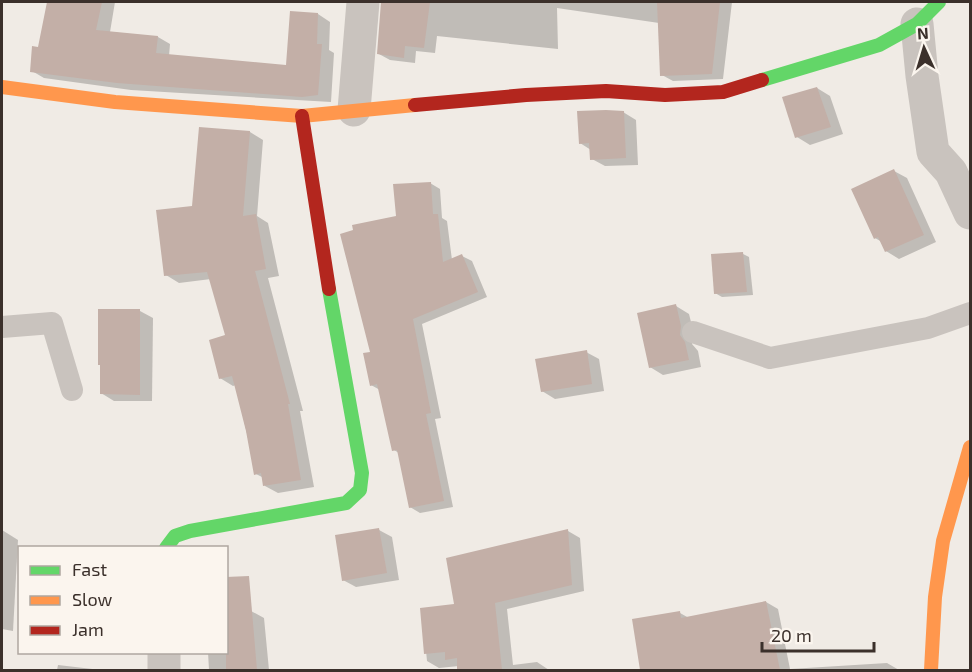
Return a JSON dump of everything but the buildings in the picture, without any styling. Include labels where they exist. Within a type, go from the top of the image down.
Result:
[{"type":"street","points":[[354,110],[363,2]]},
{"type":"street","points":[[2,87],[115,102],[302,116],[526,94],[606,92],[665,95],[723,92],[879,45],[928,13]]},
{"type":"street","points":[[928,13],[922,76],[933,152],[951,172],[970,213]]},
{"type":"street","points":[[168,546],[175,536],[190,531],[346,503],[360,490],[362,473],[330,301],[302,116]]},
{"type":"street","points":[[931,670],[935,597],[943,541],[970,447]]},
{"type":"street","points":[[164,654],[164,670]]},
{"type":"lane","points":[[693,332],[770,358],[928,328],[970,313]]},
{"type":"lane","points":[[2,327],[52,323],[72,390]]},
{"type":"traffic: fast","points":[[762,80],[879,45],[917,24],[939,2]]},
{"type":"traffic: fast","points":[[168,546],[175,536],[190,531],[346,503],[360,490],[362,473],[329,289]]},
{"type":"traffic: slow","points":[[2,87],[115,102],[302,116],[415,105]]},
{"type":"traffic: slow","points":[[931,670],[935,597],[943,541],[970,447]]},
{"type":"traffic: jam","points":[[415,105],[526,95],[606,91],[665,95],[723,92],[762,80]]},
{"type":"traffic: jam","points":[[302,116],[329,289]]}]
